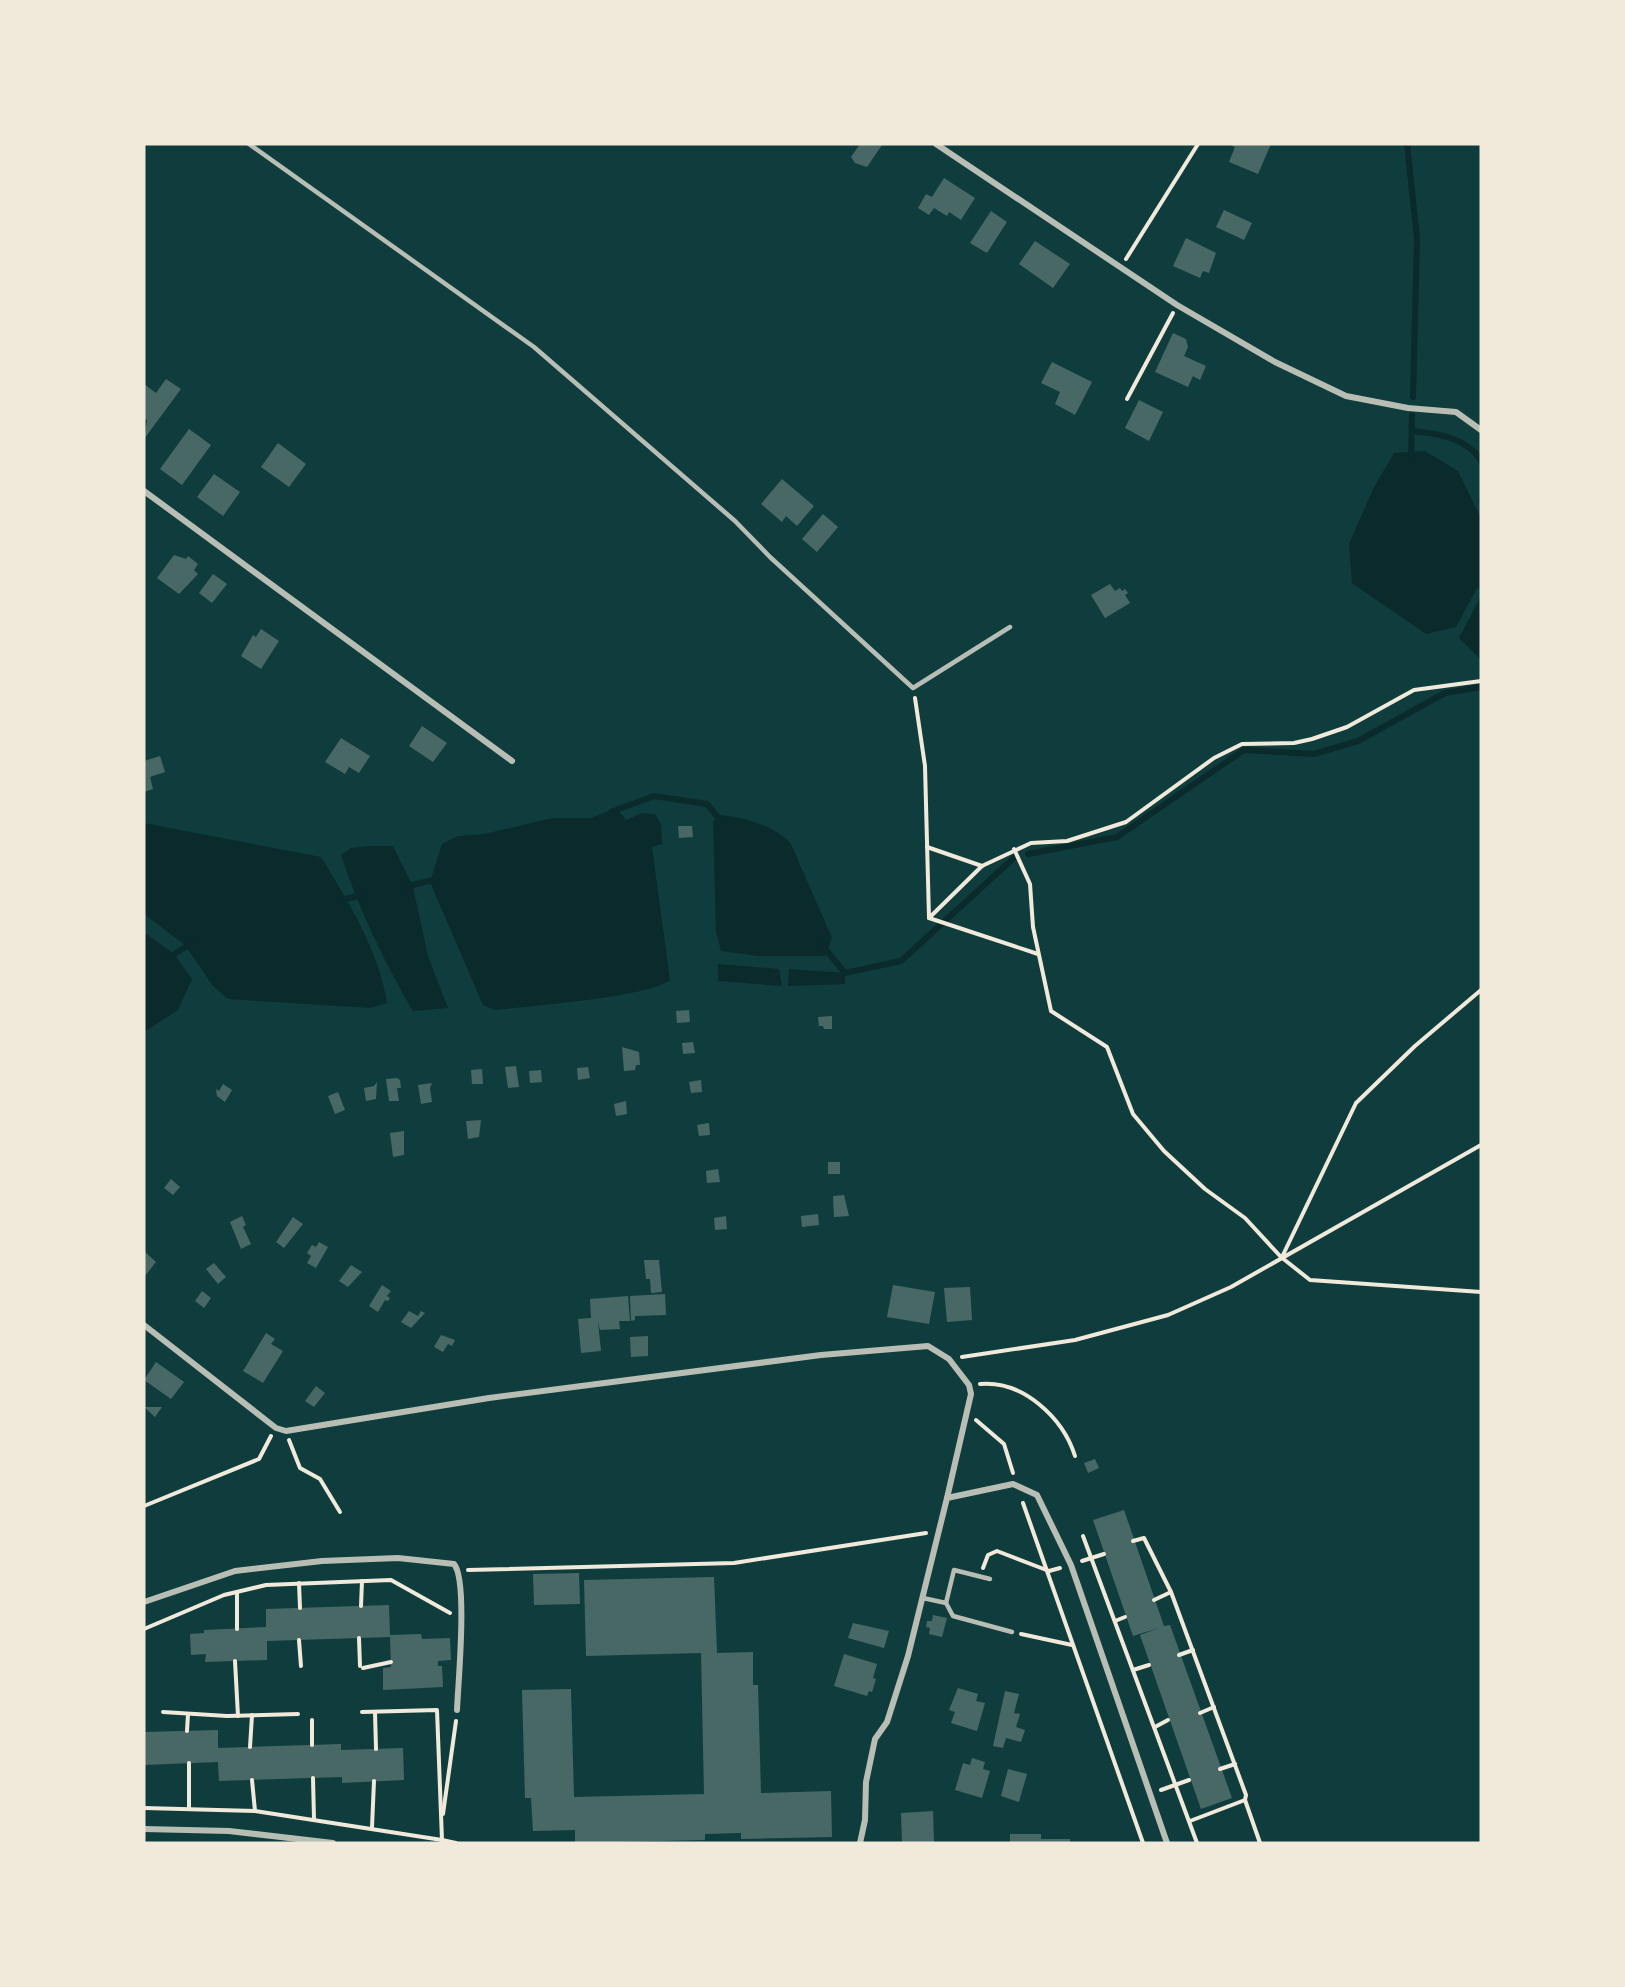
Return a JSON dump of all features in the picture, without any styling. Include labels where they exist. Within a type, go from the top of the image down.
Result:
[{"type":"street","points":[[936,144],[1177,304],[1275,362],[1346,396],[1408,408],[1456,412],[1481,430]]},
{"type":"street","points":[[144,491],[512,761]]},
{"type":"street","points":[[144,1325],[276,1428],[286,1431],[426,1407],[820,1355],[928,1346],[949,1359],[969,1385],[971,1394],[923,1598],[887,1722],[875,1739],[866,1782],[865,1820],[860,1843]]},
{"type":"street","points":[[947,1498],[1017,1485],[1036,1495],[1071,1565],[1167,1843]]},
{"type":"street","points":[[144,1602],[225,1572],[321,1561],[398,1558],[435,1560],[454,1564],[460,1571],[461,1620],[457,1710]]},
{"type":"street","points":[[144,1829],[229,1831],[333,1843]]},
{"type":"lane","points":[[249,144],[534,347],[735,521],[770,557],[913,688],[1010,627]]},
{"type":"lane","points":[[990,1579],[954,1570],[946,1603],[953,1616],[1012,1632]]},
{"type":"lane","points":[[923,1598],[946,1603]]},
{"type":"path","points":[[1121,267],[1198,144]]},
{"type":"path","points":[[1127,399],[1177,304]]},
{"type":"path","points":[[929,918],[982,866],[1031,843],[1067,841],[1126,822],[1214,758],[1242,744],[1294,743],[1312,739],[1347,727],[1414,690],[1481,681]]},
{"type":"path","points":[[913,688],[925,766],[929,918]]},
{"type":"path","points":[[927,847],[982,866]]},
{"type":"path","points":[[1014,849],[1030,884],[1038,954],[1051,1011],[1107,1047],[1133,1114],[1164,1151],[1205,1189],[1245,1218],[1281,1257],[1310,1280],[1481,1292]]},
{"type":"path","points":[[929,918],[1038,954]]},
{"type":"path","points":[[1281,1257],[1356,1104],[1415,1046],[1481,990]]},
{"type":"path","points":[[949,1359],[1075,1340],[1168,1316],[1231,1287],[1481,1145]]},
{"type":"path","points":[[969,1385],[987,1383],[1018,1392],[1048,1410],[1070,1440],[1075,1456]]},
{"type":"path","points":[[966,1411],[1004,1444],[1143,1843]]},
{"type":"path","points":[[144,1506],[259,1459],[276,1428]]},
{"type":"path","points":[[286,1431],[300,1468],[320,1479],[340,1512]]},
{"type":"path","points":[[460,1571],[734,1563],[939,1531]]},
{"type":"path","points":[[1083,1536],[1197,1843]]},
{"type":"path","points":[[1133,1541],[1144,1538],[1171,1592],[1246,1795],[1245,1800],[1260,1843]]},
{"type":"path","points":[[981,1577],[988,1555],[997,1551],[1049,1571],[1104,1554]]},
{"type":"path","points":[[144,1629],[224,1595],[266,1585],[391,1580],[461,1620]]},
{"type":"path","points":[[361,1606],[362,1581]]},
{"type":"path","points":[[299,1583],[300,1608]]},
{"type":"path","points":[[237,1592],[237,1629]]},
{"type":"path","points":[[1154,1599],[1171,1592]]},
{"type":"path","points":[[1115,1621],[1125,1617]]},
{"type":"path","points":[[1012,1632],[1073,1645]]},
{"type":"path","points":[[359,1638],[362,1667],[391,1662]]},
{"type":"path","points":[[299,1640],[301,1666]]},
{"type":"path","points":[[1179,1654],[1193,1650]]},
{"type":"path","points":[[236,1661],[238,1716]]},
{"type":"path","points":[[1134,1671],[1149,1665]]},
{"type":"path","points":[[1200,1713],[1214,1707]]},
{"type":"path","points":[[437,1710],[442,1840]]},
{"type":"path","points":[[362,1712],[457,1710],[442,1825]]},
{"type":"path","points":[[163,1712],[238,1716],[298,1714]]},
{"type":"path","points":[[375,1712],[376,1749]]},
{"type":"path","points":[[187,1731],[188,1714]]},
{"type":"path","points":[[250,1747],[252,1715]]},
{"type":"path","points":[[312,1720],[312,1745]]},
{"type":"path","points":[[1155,1727],[1168,1720]]},
{"type":"path","points":[[189,1763],[189,1808]]},
{"type":"path","points":[[1220,1769],[1235,1764]]},
{"type":"path","points":[[313,1778],[314,1819]]},
{"type":"path","points":[[252,1780],[255,1811]]},
{"type":"path","points":[[372,1827],[374,1781]]},
{"type":"path","points":[[1190,1821],[1245,1800]]},
{"type":"path","points":[[144,1808],[255,1811],[372,1827],[456,1843]]},
{"type":"water","points":[[1425,451],[1458,471],[1481,518],[1481,581],[1456,627],[1426,634],[1352,583],[1349,544],[1374,487],[1394,453]]},
{"type":"water","points":[[1481,596],[1481,657],[1479,658],[1459,638]]},
{"type":"water","points":[[616,808],[626,820],[642,813],[655,814],[661,825],[662,844],[652,847],[670,980],[639,991],[587,1000],[495,1010],[483,1005],[430,882],[442,844],[458,836],[484,834],[553,818],[591,818]]},
{"type":"water","points":[[718,815],[758,823],[784,837],[791,844],[832,938],[825,956],[758,956],[721,951],[716,931],[713,821]]},
{"type":"water","points":[[144,823],[321,857],[352,909],[370,946],[387,1003],[370,1008],[228,999],[213,986],[185,945],[144,914]]},
{"type":"water","points":[[393,846],[413,887],[428,956],[448,1008],[413,1011],[373,935],[341,855],[351,848]]},
{"type":"water","points":[[144,932],[174,954],[192,979],[178,1010],[144,1032]]},
{"type":"water","points":[[718,964],[779,969],[782,986],[718,981]]},
{"type":"water","points":[[789,969],[845,973],[845,984],[788,986]]},
{"type":"building","points":[[860,144],[882,145],[867,167],[855,163],[851,157]]},
{"type":"building","points":[[1228,144],[1271,144],[1258,174],[1229,162],[1235,147]]},
{"type":"building","points":[[944,178],[975,198],[961,220],[949,212],[947,216],[934,208],[929,215],[918,208],[926,194],[932,197]]},
{"type":"building","points":[[1224,210],[1252,223],[1244,240],[1216,227]]},
{"type":"building","points":[[991,211],[1007,222],[987,253],[970,243]]},
{"type":"building","points":[[1186,238],[1216,253],[1209,273],[1203,271],[1200,278],[1173,266]]},
{"type":"building","points":[[1035,241],[1070,264],[1053,288],[1019,264]]},
{"type":"building","points":[[1173,333],[1186,339],[1188,347],[1184,356],[1206,366],[1200,380],[1193,376],[1188,387],[1155,372]]},
{"type":"building","points":[[1052,362],[1092,382],[1075,415],[1055,404],[1060,392],[1041,383]]},
{"type":"building","points":[[166,379],[181,389],[144,439],[147,420],[144,418],[144,384],[156,393]]},
{"type":"building","points":[[1139,400],[1163,412],[1149,441],[1125,428]]},
{"type":"building","points":[[189,429],[211,445],[182,485],[160,469]]},
{"type":"building","points":[[278,443],[306,464],[289,487],[261,467]]},
{"type":"building","points":[[214,474],[240,492],[223,516],[197,497]]},
{"type":"building","points":[[782,479],[814,506],[797,526],[786,516],[782,522],[761,504]]},
{"type":"building","points":[[823,514],[838,527],[817,552],[802,539]]},
{"type":"building","points":[[174,555],[186,559],[188,556],[198,564],[194,570],[198,574],[179,594],[157,578]]},
{"type":"building","points":[[213,574],[227,584],[212,603],[199,593]]},
{"type":"building","points":[[1110,584],[1115,591],[1120,588],[1122,591],[1125,589],[1128,593],[1125,595],[1130,603],[1105,618],[1091,595]]},
{"type":"building","points":[[261,629],[279,641],[261,669],[241,656],[253,635],[256,637]]},
{"type":"building","points":[[422,726],[447,743],[433,762],[409,746]]},
{"type":"building","points":[[341,738],[370,756],[359,773],[349,767],[345,774],[325,762]]},
{"type":"building","points":[[160,756],[165,772],[150,777],[153,789],[144,792],[144,761]]},
{"type":"building","points":[[678,826],[692,826],[693,837],[679,838]]},
{"type":"building","points":[[689,1010],[690,1022],[677,1023],[676,1011]]},
{"type":"building","points":[[832,1016],[832,1029],[819,1026],[818,1017]]},
{"type":"building","points":[[693,1042],[695,1053],[683,1054],[682,1043]]},
{"type":"building","points":[[622,1047],[639,1052],[640,1065],[636,1065],[635,1070],[624,1071]]},
{"type":"building","points":[[516,1066],[519,1087],[508,1088],[505,1067]]},
{"type":"building","points":[[588,1067],[590,1078],[578,1080],[577,1068]]},
{"type":"building","points":[[482,1069],[483,1084],[472,1084],[471,1070]]},
{"type":"building","points":[[541,1070],[542,1082],[530,1083],[529,1071]]},
{"type":"building","points":[[386,1079],[400,1080],[401,1088],[397,1088],[399,1101],[389,1101]]},
{"type":"building","points":[[701,1080],[702,1092],[691,1093],[689,1082]]},
{"type":"building","points":[[377,1082],[376,1099],[366,1101],[364,1088],[374,1086]]},
{"type":"building","points":[[432,1083],[430,1088],[432,1102],[421,1104],[418,1085]]},
{"type":"building","points":[[223,1084],[232,1090],[225,1102],[217,1096],[216,1089],[219,1091]]},
{"type":"building","points":[[338,1092],[345,1110],[335,1114],[328,1096]]},
{"type":"building","points":[[626,1101],[627,1114],[616,1116],[614,1104]]},
{"type":"building","points":[[481,1120],[479,1137],[468,1139],[466,1121]]},
{"type":"building","points":[[709,1123],[710,1135],[699,1136],[697,1125]]},
{"type":"building","points":[[404,1131],[404,1155],[393,1157],[390,1133]]},
{"type":"building","points":[[828,1162],[840,1162],[840,1174],[828,1174]]},
{"type":"building","points":[[718,1169],[720,1182],[707,1183],[706,1171]]},
{"type":"building","points":[[171,1179],[180,1187],[173,1195],[164,1188]]},
{"type":"building","points":[[844,1195],[849,1216],[834,1217],[833,1196]]},
{"type":"building","points":[[818,1214],[819,1225],[802,1227],[801,1216]]},
{"type":"building","points":[[242,1216],[246,1225],[243,1227],[251,1244],[241,1249],[230,1222]]},
{"type":"building","points":[[726,1216],[727,1229],[715,1230],[714,1218]]},
{"type":"building","points":[[293,1217],[303,1224],[284,1248],[276,1242]]},
{"type":"building","points":[[319,1242],[328,1247],[316,1268],[307,1263],[311,1256],[307,1253],[312,1245],[316,1247]]},
{"type":"building","points":[[144,1251],[156,1262],[144,1277]]},
{"type":"building","points":[[644,1260],[659,1260],[662,1292],[651,1293],[650,1279],[646,1279]]},
{"type":"building","points":[[214,1263],[226,1277],[218,1284],[206,1269]]},
{"type":"building","points":[[351,1265],[362,1272],[348,1287],[339,1281]]},
{"type":"building","points":[[382,1285],[391,1291],[387,1296],[390,1298],[388,1301],[385,1300],[378,1312],[369,1306]]},
{"type":"building","points":[[893,1285],[935,1292],[929,1324],[887,1317]]},
{"type":"building","points":[[970,1287],[972,1320],[947,1322],[944,1288]]},
{"type":"building","points":[[202,1291],[211,1298],[204,1308],[195,1301]]},
{"type":"building","points":[[665,1294],[666,1315],[635,1316],[635,1320],[631,1321],[630,1296]]},
{"type":"building","points":[[628,1296],[630,1321],[619,1321],[620,1329],[600,1330],[598,1322],[601,1351],[581,1353],[578,1319],[591,1318],[590,1299]]},
{"type":"building","points":[[409,1311],[418,1316],[421,1311],[425,1313],[411,1328],[401,1322]]},
{"type":"building","points":[[266,1333],[275,1339],[271,1344],[283,1351],[263,1383],[243,1371]]},
{"type":"building","points":[[441,1335],[455,1340],[452,1346],[448,1344],[443,1352],[434,1347]]},
{"type":"building","points":[[648,1336],[648,1356],[631,1357],[630,1337]]},
{"type":"building","points":[[156,1362],[184,1382],[171,1399],[144,1380]]},
{"type":"building","points":[[316,1386],[325,1393],[314,1407],[305,1401]]},
{"type":"building","points":[[144,1407],[162,1407],[155,1417]]},
{"type":"building","points":[[1095,1459],[1099,1468],[1088,1473],[1084,1463]]},
{"type":"building","points":[[1124,1510],[1164,1626],[1170,1625],[1232,1798],[1201,1809],[1140,1635],[1159,1628],[1133,1636],[1093,1520]]},
{"type":"building","points":[[579,1573],[580,1604],[534,1605],[533,1574]]},
{"type":"building","points":[[714,1577],[717,1653],[753,1652],[753,1685],[758,1685],[761,1793],[831,1791],[832,1837],[741,1839],[741,1833],[705,1834],[705,1840],[575,1843],[575,1830],[533,1831],[531,1798],[525,1798],[522,1690],[571,1689],[574,1797],[704,1794],[701,1653],[586,1656],[584,1580]]},
{"type":"building","points":[[389,1605],[390,1635],[421,1634],[422,1639],[450,1638],[451,1660],[438,1661],[438,1666],[442,1666],[443,1687],[383,1690],[383,1668],[391,1667],[390,1637],[267,1641],[267,1660],[205,1662],[206,1654],[191,1655],[190,1634],[204,1633],[204,1630],[266,1627],[266,1609]]},
{"type":"building","points":[[933,1615],[947,1618],[942,1637],[929,1634],[930,1628],[926,1627],[927,1621],[932,1621]]},
{"type":"building","points":[[853,1623],[889,1631],[884,1648],[848,1638]]},
{"type":"building","points":[[844,1654],[877,1664],[872,1692],[869,1691],[867,1696],[834,1686]]},
{"type":"building","points":[[958,1688],[978,1694],[976,1701],[985,1703],[977,1731],[951,1723],[955,1712],[949,1710]]},
{"type":"building","points":[[1005,1691],[1019,1694],[1014,1713],[1020,1714],[1016,1727],[1025,1730],[1021,1742],[1006,1738],[1003,1748],[993,1746]]},
{"type":"building","points":[[218,1730],[218,1748],[341,1744],[341,1750],[403,1748],[404,1780],[342,1783],[342,1777],[219,1781],[218,1762],[144,1765],[144,1732]]},
{"type":"building","points":[[972,1758],[985,1762],[983,1769],[990,1771],[982,1798],[955,1790],[963,1763],[970,1765]]},
{"type":"building","points":[[1008,1769],[1027,1774],[1019,1802],[1001,1796]]},
{"type":"building","points":[[933,1811],[934,1843],[902,1843],[901,1813]]},
{"type":"building","points":[[1010,1834],[1041,1834],[1041,1839],[1070,1839],[1070,1843],[1010,1843]]},
{"type":"waterway","points":[[1407,144],[1417,238],[1413,397]]},
{"type":"waterway","points":[[1411,459],[1412,415]]},
{"type":"waterway","points":[[1412,431],[1451,438],[1468,447],[1481,461]]},
{"type":"waterway","points":[[1479,575],[1481,587]]},
{"type":"waterway","points":[[1028,854],[1117,837],[1244,750],[1314,754],[1358,741],[1445,693],[1481,687]]},
{"type":"waterway","points":[[611,812],[654,796],[707,804],[721,821]]},
{"type":"waterway","points":[[822,945],[845,973],[901,961],[1016,856]]},
{"type":"waterway","points":[[405,887],[436,879]]},
{"type":"waterway","points":[[341,900],[363,895]]},
{"type":"waterway","points":[[168,958],[192,943]]}]
